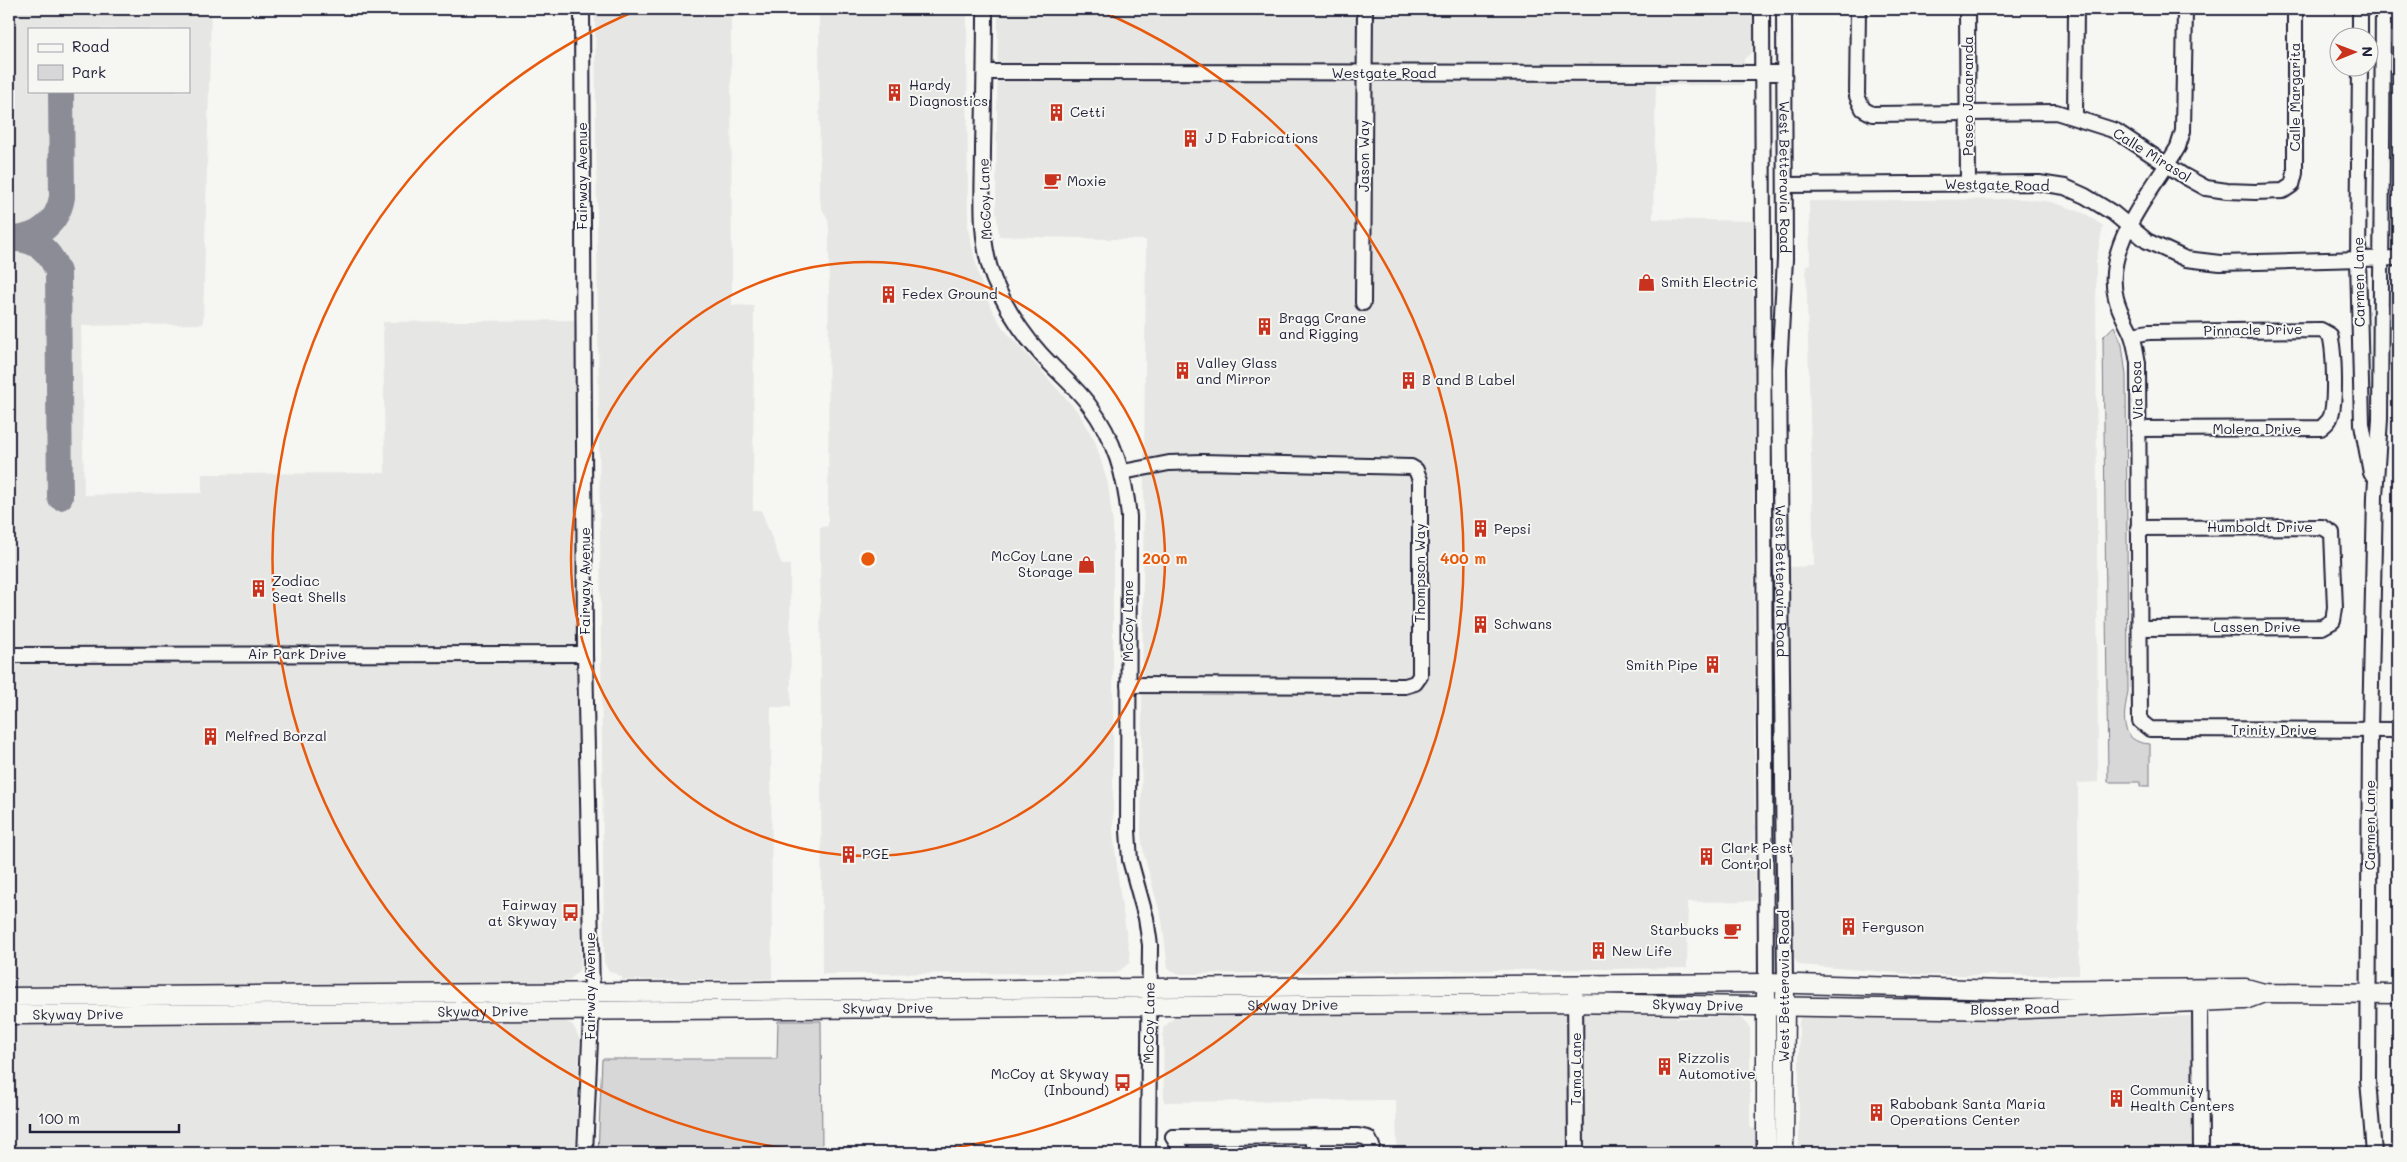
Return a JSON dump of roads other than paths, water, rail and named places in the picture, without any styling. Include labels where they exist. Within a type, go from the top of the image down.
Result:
[{"type":"main road","name":"Skyway Drive","points":[[1150,998],[1575,984],[1766,984]]},
{"type":"main road","name":"Blosser Road","points":[[1766,984],[2003,990],[2246,988],[2264,993],[2398,994]]},
{"type":"main road","name":"West Betteravia Road","points":[[1766,984],[1766,1153]]},
{"type":"main road","name":"West Betteravia Road","points":[[1784,1153],[1785,984]]},
{"type":"main road","name":"Blosser Road","points":[[1766,1005],[2004,1010],[2245,1000],[2264,993]]},
{"type":"main road","name":"Skyway Drive","points":[[9,997],[591,1002]]},
{"type":"main road","name":"Skyway Drive","points":[[9,1015],[591,1002],[1150,998],[1766,1005]]},
{"type":"street","name":"Fairway Avenue","points":[[582,9],[585,654],[591,1002],[585,1153]]},
{"type":"street","name":"McCoy Lane","points":[[985,9],[983,200],[987,250],[993,278],[1018,325],[1040,352],[1091,407],[1108,434],[1123,472],[1129,518],[1130,860],[1146,918],[1150,946],[1148,1153]]},
{"type":"street","name":"Jason Way","points":[[1363,303],[1365,9]]},
{"type":"street","name":"West Betteravia Road","points":[[1762,9],[1766,984]]},
{"type":"street","name":"West Betteravia Road","points":[[1784,9],[1785,259],[1779,378],[1785,984]]},
{"type":"street","name":"Calle Mirasol","points":[[1858,9],[1857,96],[1862,109],[1872,114],[2056,112],[2075,116],[2116,131],[2184,176],[2206,188],[2227,192],[2283,192],[2292,186]]},
{"type":"street","name":"Paseo Jacaranda","points":[[1967,9],[1968,184]]},
{"type":"street","points":[[2075,116],[2076,9]]},
{"type":"street","name":"Via Rosa","points":[[2150,730],[2140,721],[2138,363],[2132,335],[2115,298],[2113,280],[2115,260],[2129,227],[2178,147],[2183,131],[2186,9]]},
{"type":"street","name":"Calle Margarita","points":[[2292,186],[2295,173],[2295,9]]},
{"type":"street","points":[[2360,9],[2360,28]]},
{"type":"street","points":[[2383,11],[2398,13]]},
{"type":"street","name":"Carmen Lane","points":[[2374,1153],[2368,1080],[2370,730],[2375,496],[2380,419],[2383,11]]},
{"type":"street","name":"Westgate Road","points":[[984,72],[1784,73]]},
{"type":"street","name":"Carmen Lane","points":[[2360,78],[2358,259],[2362,424],[2375,496]]},
{"type":"street","name":"Westgate Road","points":[[1785,185],[2039,182],[2065,187],[2085,196],[2113,214],[2147,241],[2186,259],[2220,262],[2398,258]]},
{"type":"street","name":"Pinnacle Drive","points":[[2132,335],[2149,332],[2321,330],[2330,335],[2333,346],[2333,377]]},
{"type":"street","name":"Molera Drive","points":[[2138,429],[2320,428],[2329,420],[2333,407],[2333,377]]},
{"type":"street","name":"Thompson Way","points":[[1123,472],[1169,463],[1202,462],[1411,467],[1416,470],[1420,480],[1420,676],[1415,684],[1405,686],[1128,685]]},
{"type":"street","name":"Humboldt Drive","points":[[2138,528],[2322,527],[2332,533],[2333,581]]},
{"type":"street","name":"Lassen Drive","points":[[2140,628],[2322,628],[2333,621],[2335,608],[2333,581]]},
{"type":"street","name":"Air Park Drive","points":[[9,655],[585,654]]},
{"type":"street","name":"Trinity Drive","points":[[2150,730],[2398,730]]},
{"type":"street","name":"Tama Lane","points":[[1575,984],[1576,1153]]},
{"type":"street","points":[[2200,1002],[2202,1153]]},
{"type":"street","points":[[1314,1136],[1314,1153]]},
{"type":"street","points":[[1183,1153],[1173,1137],[1364,1137],[1371,1141],[1372,1146]]},
{"type":"place","name":"Hardy Diagnostics","points":[[895,93]]},
{"type":"place","name":"Cetti","points":[[1056,112]]},
{"type":"place","name":"J D Fabrications","points":[[1191,138]]},
{"type":"place","name":"Moxie","points":[[1053,181]]},
{"type":"place","name":"Smith Electric","points":[[1647,282]]},
{"type":"place","name":"Fedex Ground","points":[[888,294]]},
{"type":"place","name":"Bragg Crane and Rigging","points":[[1265,326]]},
{"type":"place","name":"Valley Glass and Mirror","points":[[1182,371]]},
{"type":"place","name":"B and B Label","points":[[1408,380]]},
{"type":"place","name":"Pepsi","points":[[1480,529]]},
{"type":"place","name":"McCoy Lane Storage","points":[[1087,564]]},
{"type":"place","name":"Zodiac Seat Shells","points":[[258,589]]},
{"type":"place","name":"Schwans","points":[[1480,624]]},
{"type":"place","name":"Smith Pipe","points":[[1712,665]]},
{"type":"place","name":"Melfred Borzal","points":[[211,736]]},
{"type":"place","name":"PGE","points":[[848,854]]},
{"type":"place","name":"Clark Pest Control","points":[[1707,856]]},
{"type":"place","name":"Fairway at Skyway","points":[[571,913]]},
{"type":"place","name":"Ferguson","points":[[1848,927]]},
{"type":"place","name":"Starbucks","points":[[1733,930]]},
{"type":"place","name":"New Life","points":[[1598,951]]},
{"type":"place","name":"Rizzolis Automotive","points":[[1664,1066]]},
{"type":"place","name":"McCoy at Skyway (Inbound)","points":[[1123,1082]]},
{"type":"place","name":"Community Health Centers","points":[[2116,1098]]},
{"type":"place","name":"Rabobank Santa Maria Operations Center","points":[[1876,1112]]}]
